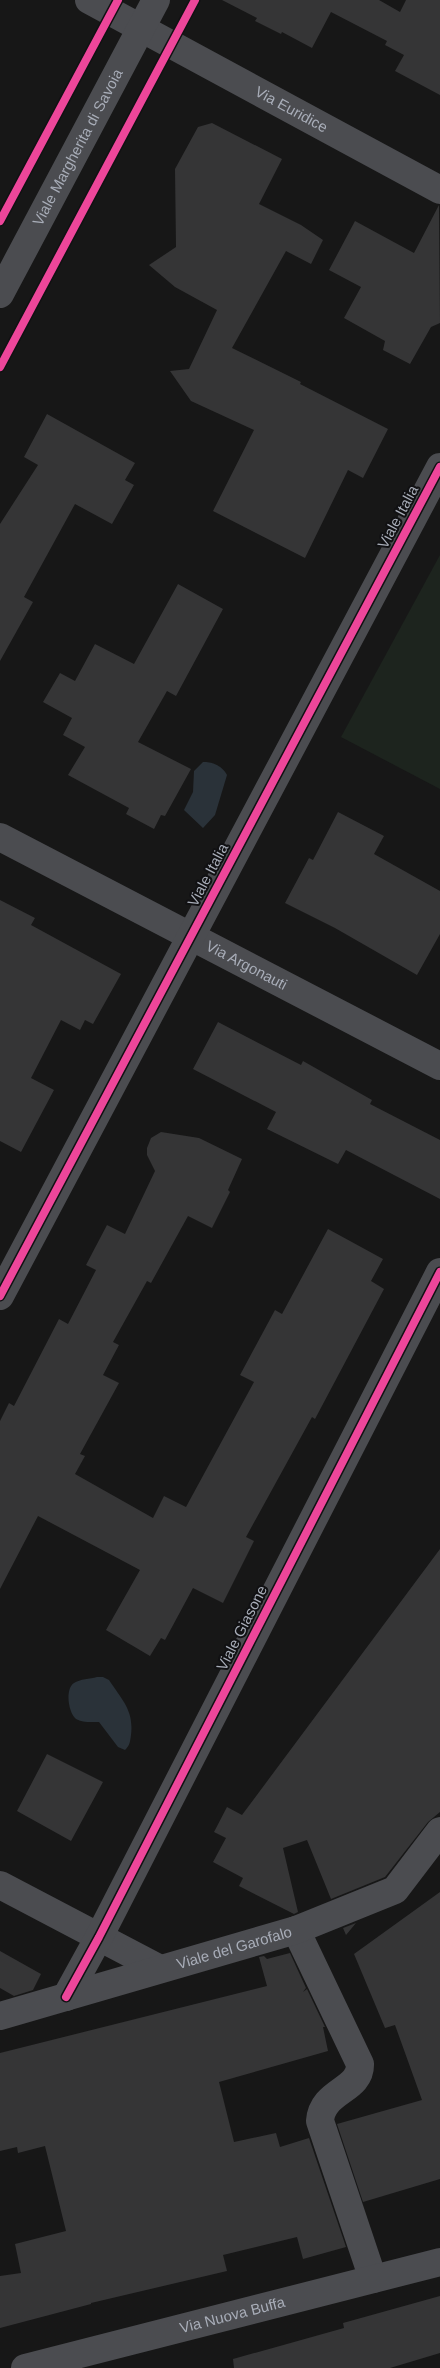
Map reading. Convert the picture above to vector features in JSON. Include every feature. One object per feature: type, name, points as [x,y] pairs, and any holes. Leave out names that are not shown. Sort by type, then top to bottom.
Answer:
[{"type":"street","name":"Via Euridice","points":[[89,0],[440,190]]},
{"type":"street","name":"Viale Margherita di Savoia","points":[[0,294],[156,0]]},
{"type":"street","name":"Viale Italia","points":[[0,1296],[440,467]]},
{"type":"street","name":"Via Argonauti","points":[[0,837],[440,1066]]},
{"type":"street","name":"Viale Giasone","points":[[66,1996],[99,1937],[440,1272]]},
{"type":"street","name":"Viale del Garofalo","points":[[0,2016],[296,1930],[395,1890],[440,1831]]},
{"type":"street","points":[[0,1885],[160,1969]]},
{"type":"street","points":[[296,1930],[360,2064],[360,2070],[355,2080],[326,2102],[320,2121],[373,2280]]},
{"type":"street","name":"Via Nuova Buffa","points":[[25,2368],[440,2262]]},
{"type":"shaded area","points":[[440,555],[440,789],[341,737]]},
{"type":"shaded area","points":[[203,762],[217,765],[227,775],[215,815],[203,828],[184,810],[193,792],[194,771]]},
{"type":"shaded area","points":[[97,1677],[109,1680],[129,1712],[131,1735],[130,1743],[125,1750],[118,1747],[99,1722],[87,1722],[76,1719],[69,1706],[69,1690],[71,1686],[79,1681]]},
{"type":"building","points":[[222,0],[379,0],[400,12],[406,0],[440,0],[440,95],[395,71],[404,55],[385,45],[387,41],[331,12],[312,48],[282,32],[281,34],[255,21],[257,18]]},
{"type":"building","points":[[212,123],[282,159],[259,204],[301,225],[323,240],[311,264],[286,251],[232,348],[301,382],[300,384],[388,429],[363,478],[348,470],[305,558],[213,511],[254,430],[191,401],[170,371],[189,369],[217,310],[175,287],[149,265],[176,247],[175,169],[198,127]]},
{"type":"building","points":[[439,205],[440,323],[431,327],[410,364],[383,350],[385,341],[344,318],[361,287],[329,270],[355,221],[414,253]]},
{"type":"building","points":[[47,414],[135,463],[125,480],[134,485],[112,524],[75,504],[24,597],[33,602],[0,661],[0,524],[38,465],[24,457]]},
{"type":"building","points":[[178,584],[223,609],[176,696],[167,691],[138,742],[191,769],[165,816],[161,815],[154,829],[126,814],[129,808],[68,775],[85,747],[63,735],[72,718],[43,702],[60,673],[75,681],[95,644],[134,664]]},
{"type":"building","points":[[338,812],[384,836],[374,854],[440,891],[440,934],[417,975],[335,928],[285,903],[309,858],[313,860]]},
{"type":"building","points":[[0,900],[35,918],[31,925],[121,974],[93,1024],[85,1020],[80,1030],[61,1020],[31,1078],[54,1090],[21,1152],[0,1141]]},
{"type":"building","points":[[218,1022],[301,1065],[303,1061],[372,1100],[370,1104],[440,1140],[440,1199],[346,1150],[338,1164],[267,1129],[276,1112],[193,1069]]},
{"type":"building","points":[[161,1132],[199,1138],[242,1159],[228,1190],[230,1192],[212,1228],[188,1216],[151,1283],[147,1281],[113,1342],[119,1345],[103,1375],[119,1383],[80,1454],[85,1456],[75,1474],[153,1518],[164,1496],[186,1507],[254,1382],[240,1375],[275,1310],[282,1314],[328,1229],[383,1259],[371,1281],[384,1289],[315,1419],[312,1417],[246,1537],[254,1541],[223,1603],[193,1588],[165,1640],[161,1638],[150,1656],[106,1630],[140,1570],[38,1516],[0,1589],[0,1421],[9,1403],[14,1406],[59,1319],[68,1324],[96,1270],[86,1265],[107,1225],[125,1234],[155,1171],[147,1155],[147,1148],[151,1138]]},
{"type":"building","points":[[440,1549],[440,1812],[428,1822],[385,1877],[331,1899],[307,1840],[283,1848],[298,1912],[294,1914],[239,1886],[243,1878],[213,1862],[226,1838],[214,1832],[227,1807],[242,1815]]},
{"type":"building","points":[[47,1754],[103,1782],[71,1841],[17,1811]]},
{"type":"building","points":[[440,1892],[440,2179],[363,2202],[337,2124],[422,2100],[395,2025],[385,2028],[354,1954]]},
{"type":"building","points":[[356,1923],[346,1935],[343,1928]]},
{"type":"building","points":[[0,1951],[41,1974],[33,1990],[14,1996],[0,1988]]},
{"type":"building","points":[[290,1953],[306,1988],[303,1992],[307,1989],[325,2027],[323,2027],[328,2051],[219,2082],[234,2142],[276,2133],[280,2147],[309,2138],[346,2247],[303,2259],[297,2237],[223,2255],[227,2271],[91,2303],[0,2328],[0,2276],[21,2273],[15,2244],[66,2231],[45,2146],[18,2153],[17,2147],[0,2151],[0,2053],[267,1986],[259,1957],[264,1956],[267,1959]]},
{"type":"building","points":[[440,2296],[440,2353],[390,2368],[234,2368],[233,2359],[344,2328],[343,2323]]},
{"type":"cycle path","points":[[0,221],[118,0]]},
{"type":"cycle path","points":[[0,367],[195,0]]},
{"type":"cycle path","points":[[0,1296],[440,467]]},
{"type":"cycle path","points":[[66,1997],[99,1937],[440,1272]]}]
